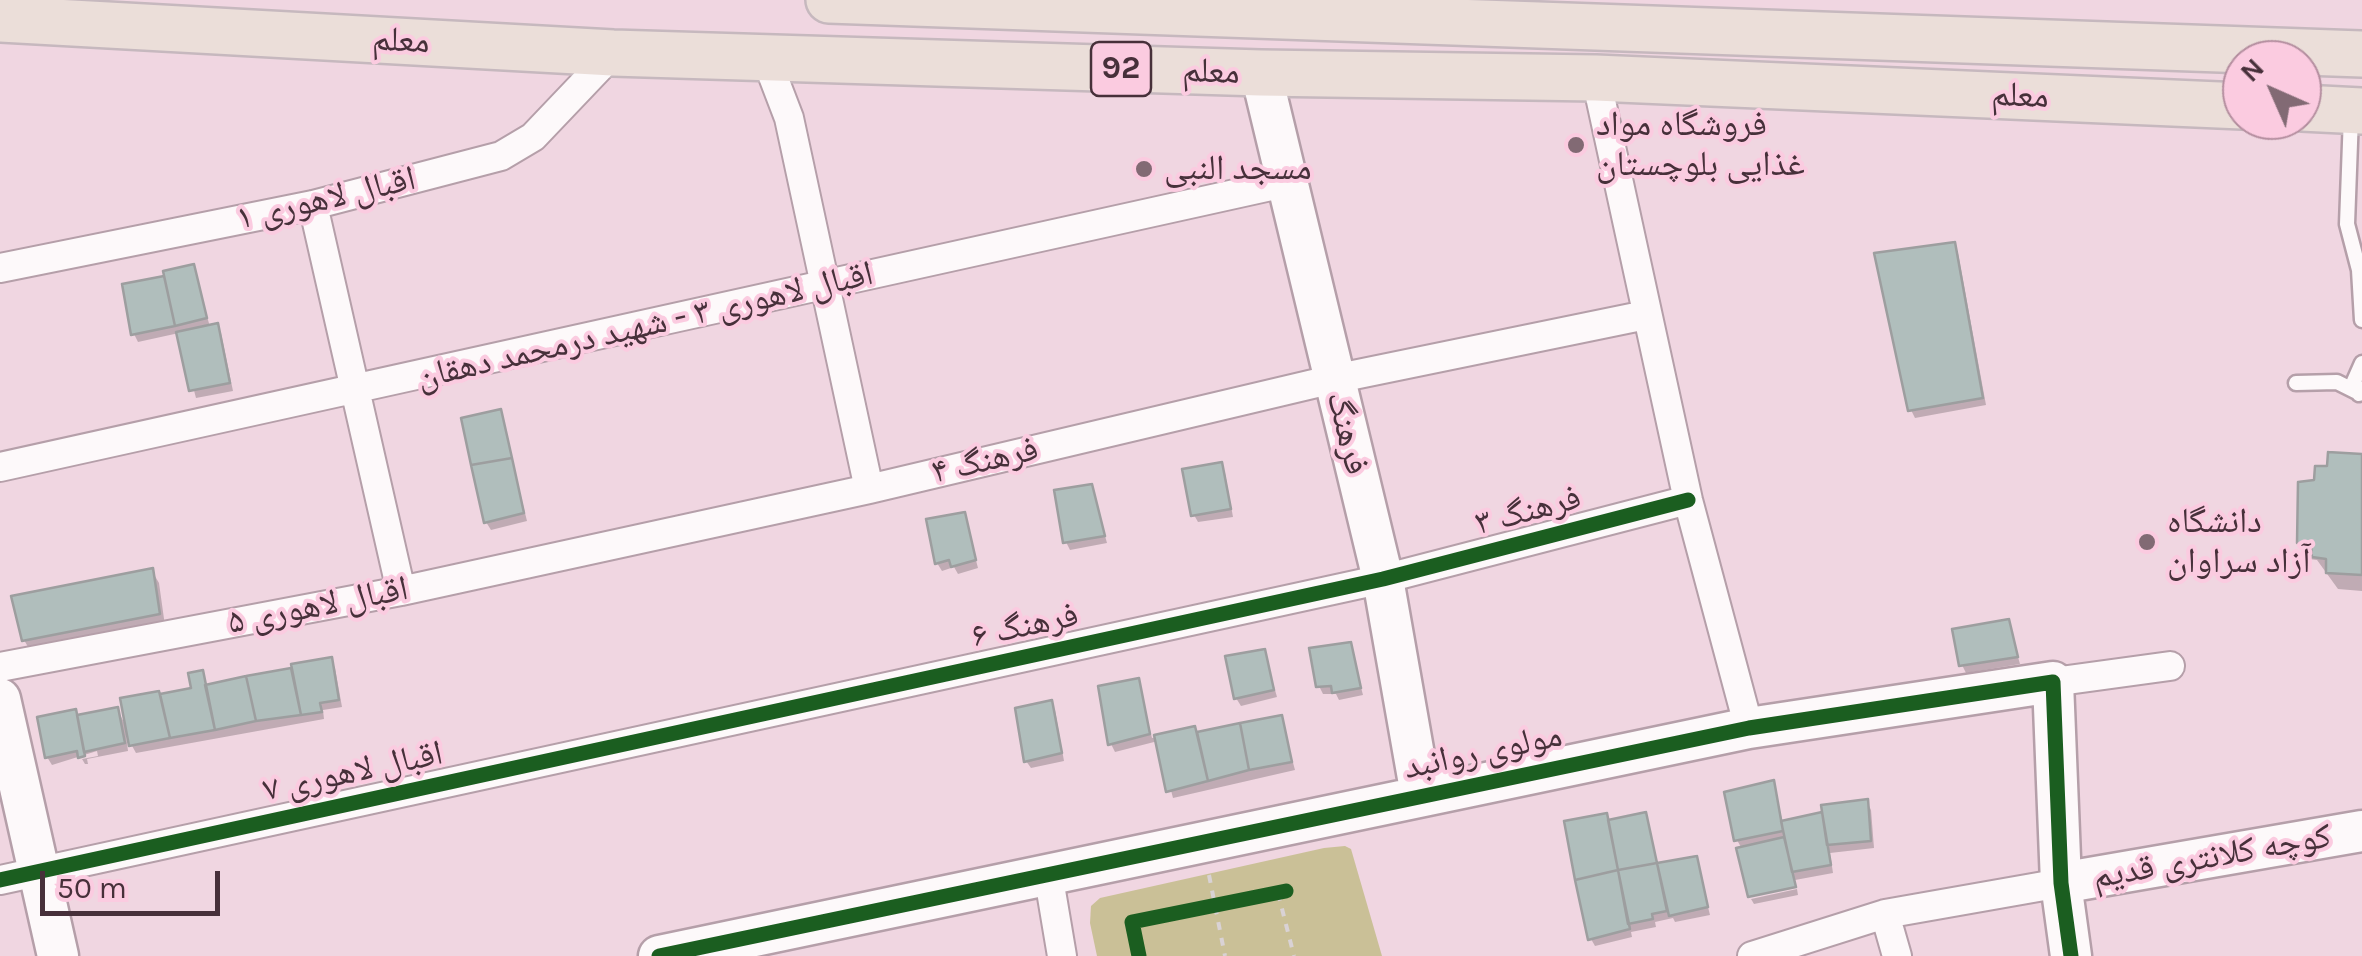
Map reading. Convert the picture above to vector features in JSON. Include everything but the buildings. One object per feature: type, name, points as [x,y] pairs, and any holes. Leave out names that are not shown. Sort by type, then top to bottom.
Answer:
[{"type":"main road","name":"معلم","points":[[829,0],[1265,16],[1485,12],[2362,54]]},
{"type":"main road","points":[[1261,73],[1265,16]]},
{"type":"main road","name":"معلم","points":[[0,19],[766,58],[1261,73],[1596,78],[2222,105]]},
{"type":"main road","points":[[2322,109],[2356,110]]},
{"type":"street","name":"اقبال لاهوری ۱","points":[[0,268],[313,205],[501,156],[533,137],[613,52]]},
{"type":"street","points":[[766,58],[789,118],[868,489]]},
{"type":"street","name":"فرهنگ","points":[[1261,73],[1383,579],[1421,794]]},
{"type":"street","points":[[1596,78],[1688,500],[1749,728]]},
{"type":"street","name":"اقبال لاهوری ۳ - شهید درمحمد دهقان","points":[[0,467],[1289,182]]},
{"type":"street","points":[[313,205],[401,591]]},
{"type":"street","name":"فرهنگ ۴","points":[[635,540],[1334,379],[1646,315]]},
{"type":"street","name":"فرهنگ ۳","points":[[1383,579],[1688,500]]},
{"type":"street","name":"اقبال لاهوری ۵","points":[[0,667],[401,591],[635,540]]},
{"type":"street","name":"فرهنگ ۶","points":[[679,732],[1383,579]]},
{"type":"street","points":[[2071,956],[2061,883],[2053,682],[2170,666]]},
{"type":"street","name":"مولوی روانبد","points":[[659,956],[1749,728],[2053,682]]},
{"type":"street","points":[[0,699],[58,956]]},
{"type":"street","name":"اقبال لاهوری ۷","points":[[0,880],[679,732]]},
{"type":"street","name":"کوچه کلانتری قدیم","points":[[2061,883],[2362,830]]},
{"type":"street","points":[[1048,873],[1062,956]]},
{"type":"street","points":[[1752,956],[1884,914],[2061,883]]},
{"type":"street","points":[[1884,914],[1897,956]]},
{"type":"lane","points":[[2356,110],[2347,224],[2359,270],[2362,320]]},
{"type":"lane","points":[[2338,382],[2360,362]]},
{"type":"lane","points":[[2360,362],[2354,381],[2360,394]]},
{"type":"lane","points":[[2296,383],[2338,382],[2360,394]]},
{"type":"path","points":[[1202,841],[1224,956]]},
{"type":"path","points":[[1139,956],[1132,922],[1286,891]]},
{"type":"path","points":[[1278,893],[1294,956]]},
{"type":"shaded area","points":[[1345,846],[1351,849],[1382,956],[1097,956],[1090,923],[1091,906],[1100,898]]},
{"type":"cycle path","points":[[0,880],[1383,579],[1688,500]]},
{"type":"cycle path","points":[[659,956],[1749,728],[2053,682],[2061,883],[2071,956]]},
{"type":"cycle path","points":[[1139,956],[1132,922],[1286,891]]},
{"type":"place","name":"فروشگاه مواد غذایی بلوچستان","points":[[1576,145]]},
{"type":"place","name":"مسجد النبی","points":[[1144,169]]},
{"type":"place","name":"دانشگاه آزاد سراوان","points":[[2147,542]]}]
